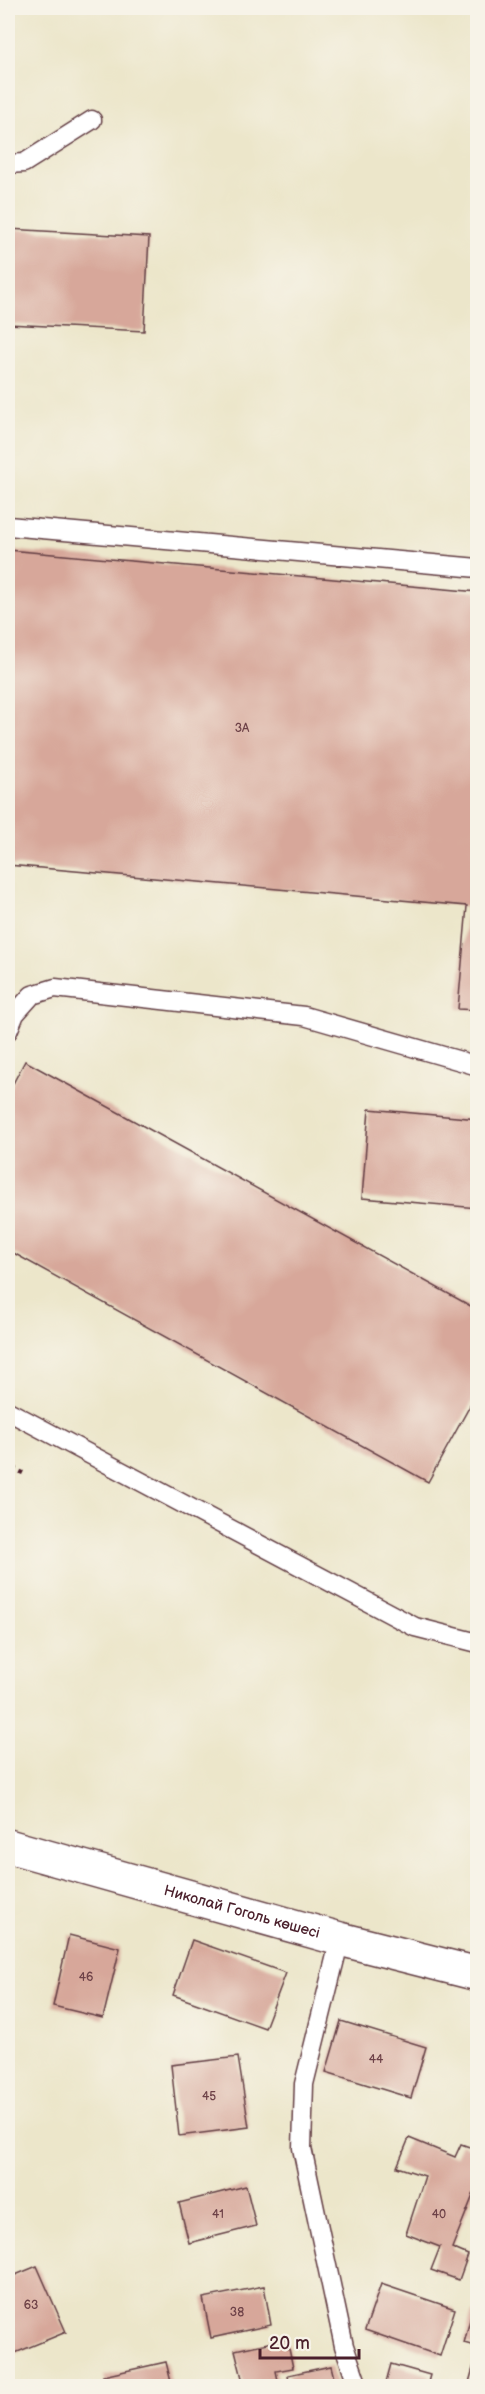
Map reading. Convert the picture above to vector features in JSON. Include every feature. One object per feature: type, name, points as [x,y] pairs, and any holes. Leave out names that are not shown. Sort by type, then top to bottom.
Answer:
[{"type":"street","name":"Николай Гоголь көшесі","points":[[8,1846],[340,1939],[477,1974]]},
{"type":"lane","points":[[8,165],[24,163],[92,120]]},
{"type":"lane","points":[[8,526],[477,568]]},
{"type":"lane","points":[[8,1031],[15,1014],[32,995],[55,988],[304,1016],[477,1066]]},
{"type":"lane","points":[[8,1411],[415,1627],[477,1643]]},
{"type":"lane","points":[[340,1939],[304,2084],[302,2148],[344,2346],[358,2386]]},
{"type":"building","points":[[8,229],[149,237],[144,331],[8,324]]},
{"type":"building","points":[[8,550],[478,592],[478,1010],[458,1009],[467,906],[8,865]]},
{"type":"building","points":[[25,1061],[478,1310],[478,1391],[428,1482],[8,1250],[8,1093]]},
{"type":"building","points":[[369,1109],[478,1119],[478,1208],[362,1198]]},
{"type":"building","points":[[69,1935],[120,1948],[103,2018],[53,2006]]},
{"type":"building","points":[[192,1940],[286,1973],[265,2028],[173,1995]]},
{"type":"building","points":[[341,2021],[426,2047],[411,2098],[326,2072]]},
{"type":"building","points":[[238,2057],[249,2127],[179,2136],[171,2065]]},
{"type":"building","points":[[409,2138],[455,2157],[461,2144],[478,2150],[478,2194],[474,2193],[452,2248],[468,2255],[459,2280],[431,2270],[440,2247],[406,2234],[425,2176],[397,2167]]},
{"type":"building","points":[[246,2186],[256,2226],[189,2243],[179,2203]]},
{"type":"building","points":[[37,2266],[66,2332],[8,2356],[8,2278]]},
{"type":"building","points":[[381,2284],[455,2309],[440,2356],[365,2330]]},
{"type":"building","points":[[264,2286],[271,2325],[211,2338],[203,2298]]},
{"type":"building","points":[[472,2312],[478,2314],[478,2347],[464,2343]]},
{"type":"building","points":[[287,2339],[293,2368],[276,2371],[279,2385],[244,2386],[235,2350]]},
{"type":"building","points":[[477,2354],[478,2386],[468,2386]]},
{"type":"building","points":[[166,2362],[172,2386],[106,2386],[103,2376]]},
{"type":"building","points":[[391,2364],[430,2375],[427,2386],[385,2386]]},
{"type":"building","points":[[331,2366],[336,2386],[290,2386],[288,2375]]},
{"type":"railway","points":[[8,1466],[23,1473]]}]
